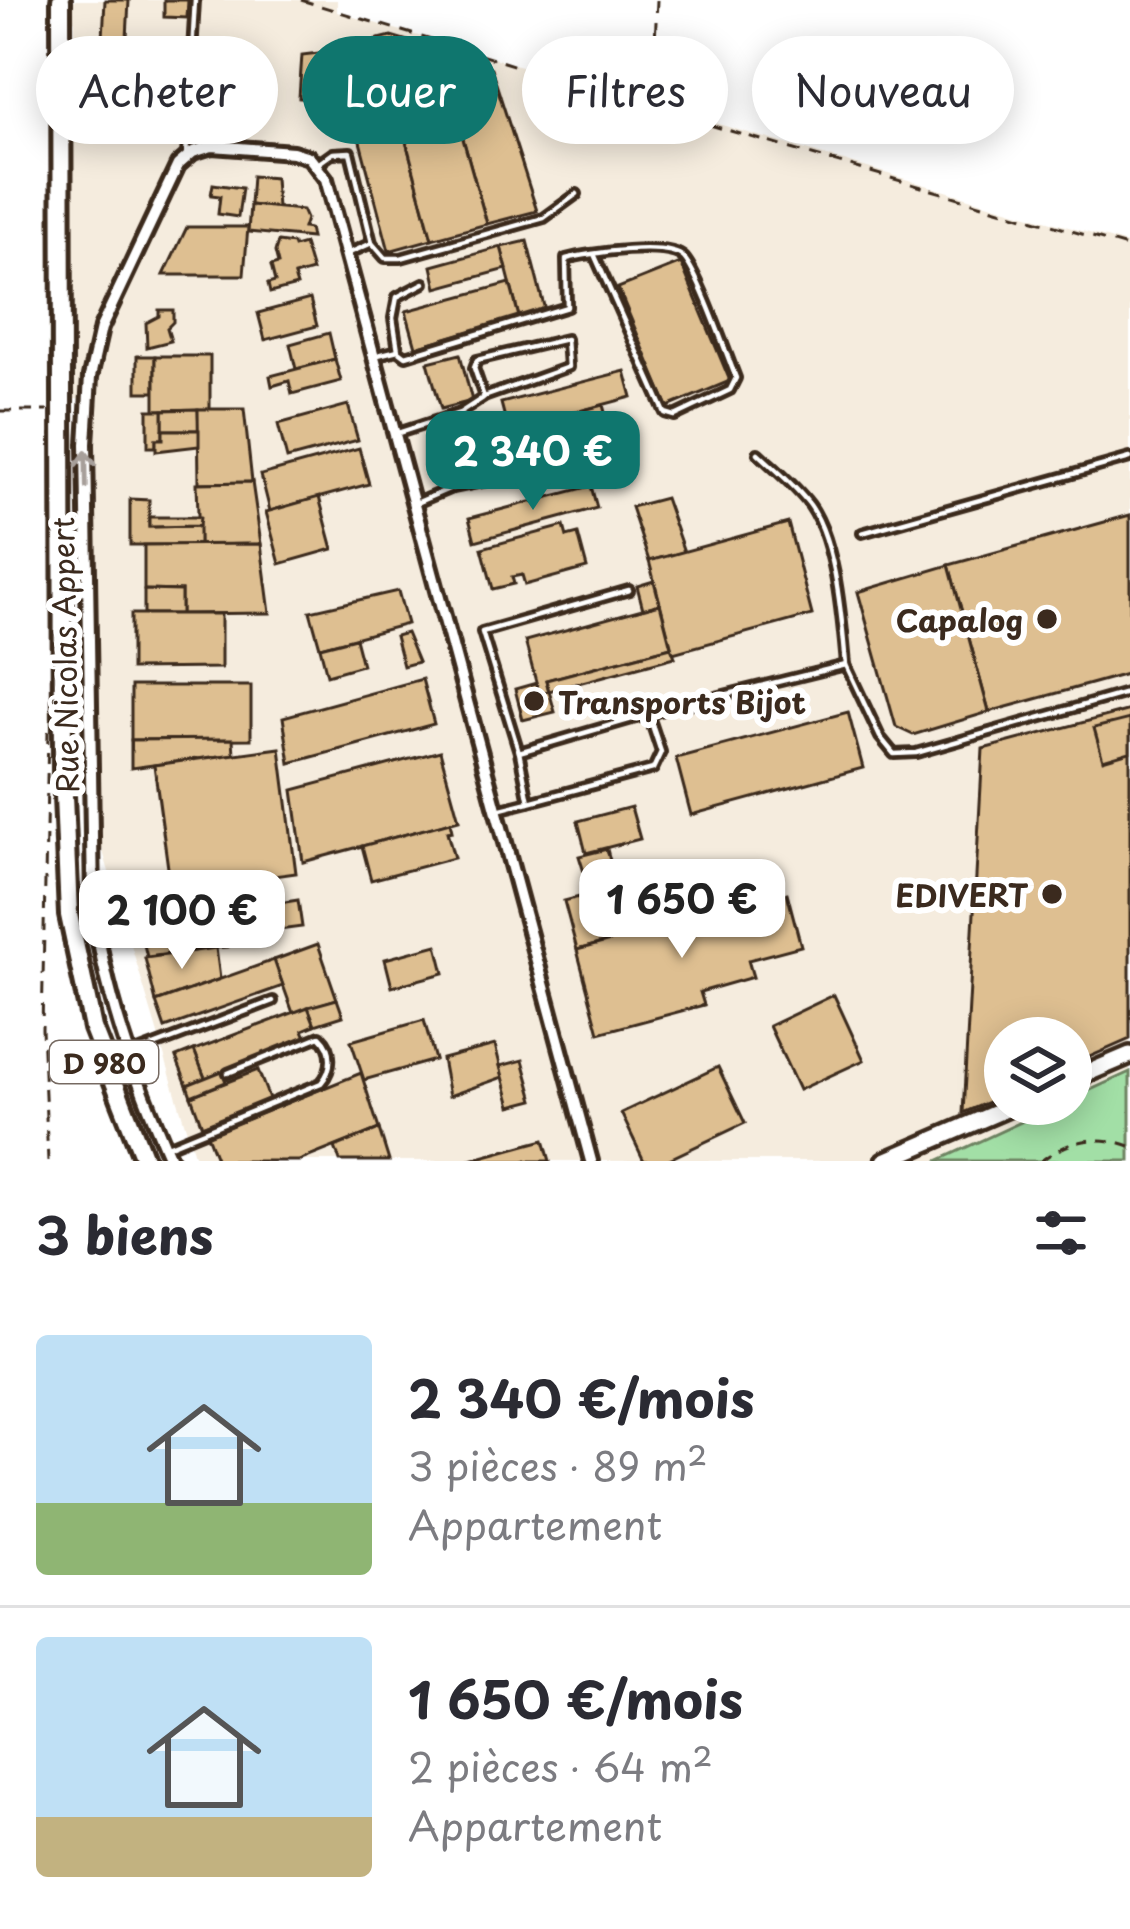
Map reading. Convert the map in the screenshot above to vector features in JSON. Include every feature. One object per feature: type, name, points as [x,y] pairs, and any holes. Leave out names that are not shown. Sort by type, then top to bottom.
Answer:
[{"type":"main road","name":"D 980","points":[[61,0],[65,857],[76,958],[105,1064],[146,1161]]},
{"type":"street","points":[[185,157],[202,148],[228,146],[293,152],[317,164],[326,179],[591,1161]]},
{"type":"street","name":"Rue Nicolas Appert","points":[[171,1161],[130,1055],[101,958],[90,869],[88,394],[107,313],[185,157]]},
{"type":"street","points":[[1092,1071],[1130,1055]]},
{"type":"street","points":[[885,1161],[984,1118]]},
{"type":"lane","points":[[185,157],[195,0]]},
{"type":"lane","points":[[317,164],[333,153],[350,152],[372,243],[385,258],[401,258],[544,218],[577,194]]},
{"type":"lane","points":[[347,254],[372,243]]},
{"type":"lane","points":[[424,283],[398,297],[393,318],[398,350],[406,356],[566,307],[566,260],[594,254],[665,248],[685,258],[736,378],[730,390],[675,416],[665,413],[594,254]]},
{"type":"lane","points":[[395,434],[460,413],[484,398],[568,367],[566,339],[477,360],[474,368],[484,398]]},
{"type":"lane","points":[[374,356],[398,350]]},
{"type":"lane","points":[[758,453],[810,503],[826,544],[842,618],[846,665],[880,737],[894,754],[916,754],[1130,692]]},
{"type":"lane","points":[[862,533],[1130,458]]},
{"type":"lane","points":[[414,503],[449,489],[579,462]]},
{"type":"lane","points":[[529,802],[519,752],[482,632],[629,590]]},
{"type":"lane","points":[[519,752],[846,665]]},
{"type":"lane","points":[[497,810],[653,769],[661,752],[649,715]]},
{"type":"lane","points":[[130,1055],[273,1001]]},
{"type":"lane","points":[[165,1148],[321,1083],[329,1074],[331,1058],[320,1036],[228,1072]]},
{"type":"path","points":[[301,0],[522,68]]},
{"type":"path","points":[[655,36],[657,0]]},
{"type":"path","points":[[728,130],[1130,248]]},
{"type":"path","points":[[0,411],[62,411]]},
{"type":"path","points":[[48,1161],[42,1029],[44,740],[49,728],[63,721]]},
{"type":"path","points":[[1041,1161],[1076,1141],[1116,1141],[1130,1146]]},
{"type":"shaded area","points":[[53,0],[337,0],[337,12],[419,36],[302,36],[302,144],[498,144],[498,59],[522,66],[522,144],[728,144],[728,127],[752,134],[752,144],[786,144],[1130,245],[1130,1072],[1092,1089],[1092,1017],[984,1017],[984,1125],[1015,1125],[937,1161],[196,1161],[98,835],[96,400],[71,399],[74,144],[278,144],[278,36],[75,36],[75,21]]},
{"type":"green space","points":[[1130,1072],[1130,1161],[937,1161],[1015,1125],[1092,1125],[1092,1089]]},
{"type":"building","points":[[105,0],[129,0],[127,36],[103,36]]},
{"type":"building","points":[[164,0],[188,0],[187,18],[164,17]]},
{"type":"building","points":[[498,90],[537,211],[487,224],[464,144],[498,144]]},
{"type":"building","points":[[361,144],[407,144],[432,239],[389,251]]},
{"type":"building","points":[[407,144],[464,144],[487,224],[432,239]]},
{"type":"building","points":[[252,176],[275,178],[277,208],[250,205]]},
{"type":"building","points":[[213,184],[242,188],[238,217],[218,214],[220,196],[211,195]]},
{"type":"building","points":[[250,205],[302,210],[303,228],[309,229],[311,238],[248,232]]},
{"type":"building","points":[[187,227],[248,227],[244,275],[164,275]]},
{"type":"building","points":[[527,241],[545,310],[519,317],[501,247]]},
{"type":"building","points":[[278,242],[294,247],[304,244],[312,271],[294,276],[297,286],[270,293],[268,284],[275,282],[271,266],[278,264]]},
{"type":"building","points":[[501,247],[507,269],[437,288],[432,266]]},
{"type":"building","points":[[681,263],[730,381],[668,407],[618,288]]},
{"type":"building","points":[[510,283],[519,317],[416,347],[406,311]]},
{"type":"building","points":[[310,299],[317,326],[265,340],[258,313]]},
{"type":"building","points":[[159,310],[173,310],[173,322],[167,328],[171,341],[147,347],[146,323],[159,316]]},
{"type":"building","points":[[329,333],[335,359],[296,369],[290,344]]},
{"type":"building","points":[[460,354],[472,401],[441,409],[428,362]]},
{"type":"building","points":[[137,356],[155,356],[155,392],[137,392]]},
{"type":"building","points":[[155,356],[210,356],[210,409],[155,410]]},
{"type":"building","points":[[335,359],[341,381],[292,394],[289,381],[272,386],[270,376]]},
{"type":"building","points":[[625,371],[632,397],[508,430],[501,403]]},
{"type":"building","points":[[348,405],[358,440],[287,459],[278,424]]},
{"type":"building","points":[[603,405],[611,434],[498,464],[491,434]]},
{"type":"building","points":[[198,409],[199,430],[163,430],[163,410]]},
{"type":"building","points":[[198,409],[244,409],[252,482],[199,483]]},
{"type":"building","points":[[148,410],[163,410],[163,439],[156,439],[156,447],[148,447]]},
{"type":"building","points":[[486,417],[491,434],[453,444],[448,427]]},
{"type":"building","points":[[163,430],[199,430],[199,446],[156,451],[156,439],[163,439]]},
{"type":"building","points":[[359,448],[369,484],[270,511],[261,475]]},
{"type":"building","points":[[482,449],[487,467],[460,474],[455,457]]},
{"type":"building","points":[[252,482],[261,544],[199,545],[197,483]]},
{"type":"building","points":[[591,486],[597,508],[475,541],[469,518]]},
{"type":"building","points":[[319,497],[333,549],[280,564],[266,512]]},
{"type":"building","points":[[665,498],[684,552],[649,561],[631,507]]},
{"type":"building","points":[[130,499],[149,500],[149,527],[199,526],[199,545],[130,545]]},
{"type":"building","name":"Capalog","points":[[1130,515],[1130,673],[989,712],[949,565]]},
{"type":"building","points":[[149,517],[200,517],[199,526],[149,527]]},
{"type":"building","points":[[788,523],[812,615],[673,653],[649,561]]},
{"type":"building","points":[[564,526],[567,537],[578,534],[587,568],[525,585],[522,575],[512,577],[514,584],[493,589],[482,548]]},
{"type":"building","points":[[261,544],[270,613],[181,614],[181,591],[144,590],[144,545]]},
{"type":"building","points":[[949,565],[989,712],[913,735],[896,727],[858,592]]},
{"type":"building","points":[[654,581],[660,604],[643,609],[637,586]]},
{"type":"building","points":[[144,590],[181,591],[181,614],[144,614]]},
{"type":"building","points":[[398,591],[407,624],[320,647],[310,611]]},
{"type":"building","points":[[660,604],[671,647],[546,680],[549,691],[539,693],[525,641]]},
{"type":"building","points":[[131,614],[221,614],[221,668],[131,669]]},
{"type":"building","points":[[406,633],[418,662],[403,666],[395,636]]},
{"type":"building","points":[[355,638],[362,665],[327,675],[320,647]]},
{"type":"building","points":[[671,647],[675,657],[549,691],[546,680]]},
{"type":"building","points":[[422,679],[434,724],[290,763],[283,717]]},
{"type":"building","points":[[536,683],[539,693],[549,691],[555,712],[523,720],[515,689]]},
{"type":"building","points":[[131,686],[251,686],[251,739],[131,740]]},
{"type":"building","name":"EDIVERT","points":[[1130,710],[1130,1039],[1092,1056],[1092,1017],[984,1017],[984,1104],[963,1113],[983,749]]},
{"type":"building","points":[[848,712],[863,768],[691,815],[676,758]]},
{"type":"building","points":[[1130,719],[1130,752],[1103,760],[1094,728]]},
{"type":"building","points":[[233,739],[234,754],[131,768],[131,740]]},
{"type":"building","points":[[280,748],[296,873],[171,890],[154,765]]},
{"type":"building","points":[[440,751],[459,820],[303,862],[293,790]]},
{"type":"building","points":[[631,807],[640,839],[586,853],[578,821]]},
{"type":"building","points":[[450,822],[452,831],[447,832],[454,858],[371,880],[362,846]]},
{"type":"building","points":[[607,849],[611,865],[584,872],[579,856]]},
{"type":"building","points":[[708,867],[719,912],[701,916],[689,872]]},
{"type":"building","points":[[689,872],[701,916],[577,950],[564,901]]},
{"type":"building","points":[[277,885],[279,903],[298,900],[302,927],[225,937],[227,947],[216,948],[211,912],[178,916],[175,898]]},
{"type":"building","points":[[787,893],[801,946],[748,960],[753,977],[700,992],[704,1005],[599,1033],[577,950]]},
{"type":"building","points":[[211,912],[216,948],[147,957],[139,924]]},
{"type":"building","points":[[318,944],[337,999],[293,1013],[274,960]]},
{"type":"building","points":[[437,945],[444,973],[392,987],[385,959]]},
{"type":"building","points":[[216,948],[220,979],[156,1002],[145,958]]},
{"type":"building","points":[[274,960],[283,986],[165,1028],[156,1002]]},
{"type":"building","points":[[834,995],[864,1060],[799,1090],[769,1026]]},
{"type":"building","points":[[337,999],[343,1016],[315,1025],[308,1007]]},
{"type":"building","points":[[308,1007],[315,1025],[303,1030],[306,1037],[205,1078],[194,1050]]},
{"type":"building","points":[[424,1020],[435,1060],[364,1080],[351,1041]]},
{"type":"building","points":[[495,1045],[503,1077],[449,1096],[442,1059]]},
{"type":"building","points":[[194,1050],[205,1078],[187,1085],[176,1057]]},
{"type":"building","points":[[523,1060],[534,1100],[511,1106],[500,1066]]},
{"type":"building","points":[[718,1067],[745,1123],[665,1161],[644,1161],[621,1113]]},
{"type":"building","points":[[258,1070],[270,1101],[202,1126],[191,1096]]},
{"type":"building","points":[[222,1071],[226,1082],[191,1096],[187,1085]]},
{"type":"building","points":[[361,1073],[379,1129],[299,1161],[217,1161],[207,1135]]},
{"type":"building","points":[[379,1129],[389,1161],[340,1161],[335,1147]]},
{"type":"building","points":[[544,1140],[550,1161],[467,1161],[529,1144]]},
{"type":"place","name":"Capalog","points":[[1047,619]]},
{"type":"place","name":"Transports Bijot","points":[[534,701]]},
{"type":"place","name":"EDIVERT","points":[[1052,894]]}]
